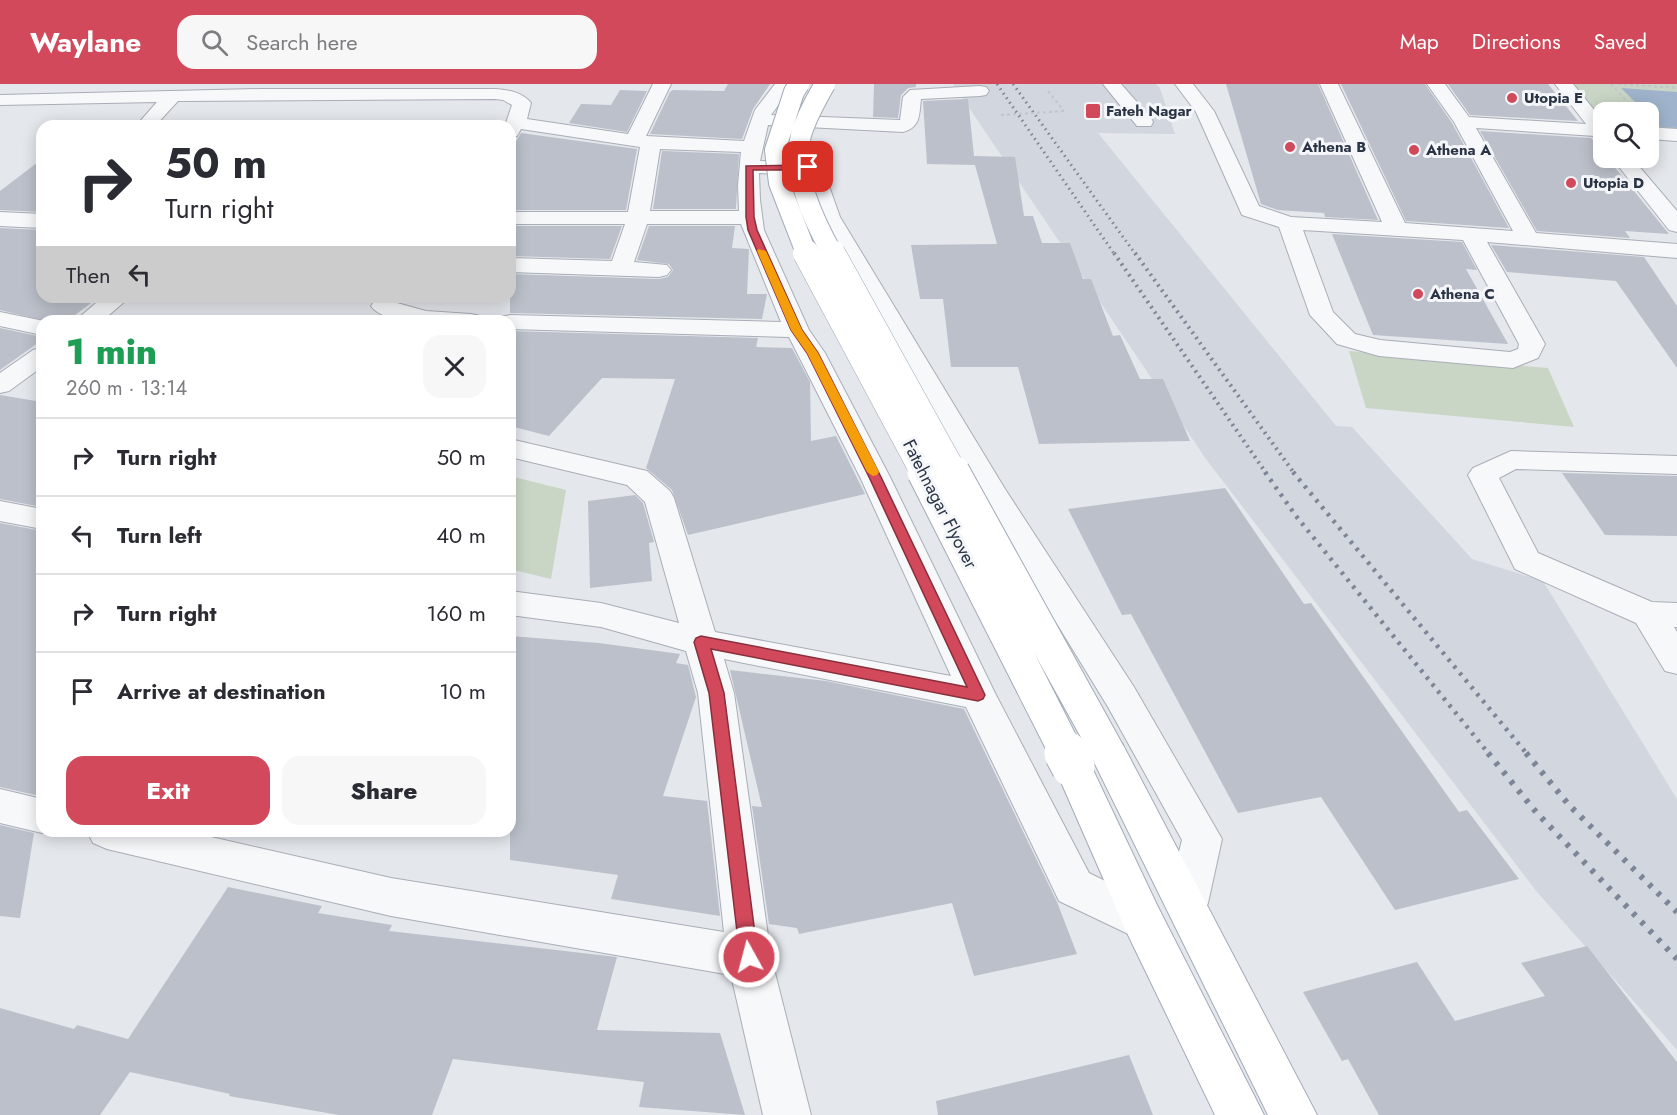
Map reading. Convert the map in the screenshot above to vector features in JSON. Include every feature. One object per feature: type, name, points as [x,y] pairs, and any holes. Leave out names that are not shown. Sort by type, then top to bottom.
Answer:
[{"type":"main road","name":"Fatehnagar Flyover","points":[[799,84],[794,92],[775,150],[778,183],[805,251],[825,292],[905,435],[1073,766],[1143,921],[1240,1115]]},
{"type":"main road","name":"Fatehnagar Flyover","points":[[825,84],[800,141],[802,180],[820,232],[1109,754],[1187,903],[1293,1115]]},
{"type":"street","points":[[621,268],[638,218],[643,141],[662,84]]},
{"type":"street","points":[[785,84],[765,109],[751,157],[750,217],[753,230],[797,330],[812,353],[875,477],[978,695],[1074,887],[1143,921]]},
{"type":"street","points":[[1112,84],[1144,122]]},
{"type":"street","points":[[1184,84],[1205,111],[1250,210],[1289,223],[1472,234],[1677,251]]},
{"type":"street","points":[[1200,84],[1205,111]]},
{"type":"street","points":[[1329,84],[1397,230]]},
{"type":"street","points":[[1436,84],[1463,122],[1529,240]]},
{"type":"street","points":[[1564,84],[1593,121]]},
{"type":"street","points":[[761,119],[903,126],[909,123],[912,97],[916,94],[980,91]]},
{"type":"street","points":[[0,100],[376,93],[495,94],[507,95],[522,104],[516,121]]},
{"type":"street","points":[[150,120],[173,96]]},
{"type":"street","points":[[150,120],[179,114]]},
{"type":"street","points":[[496,116],[506,120]]},
{"type":"street","points":[[1463,122],[1593,131]]},
{"type":"street","points":[[516,124],[751,157],[813,169],[829,218],[992,493],[1121,697],[1202,839],[1187,903]]},
{"type":"street","points":[[1659,134],[1677,135]]},
{"type":"street","points":[[1630,168],[1677,225]]},
{"type":"street","points":[[516,218],[750,217]]},
{"type":"street","points":[[0,219],[36,221]]},
{"type":"street","points":[[1289,223],[1322,315],[1346,339],[1379,348],[1513,360],[1529,353],[1532,344],[1472,234]]},
{"type":"street","points":[[516,265],[659,270]]},
{"type":"street","points":[[95,315],[110,303]]},
{"type":"street","points":[[385,303],[383,306],[406,315]]},
{"type":"street","points":[[0,319],[36,327]]},
{"type":"street","points":[[516,322],[797,330]]},
{"type":"street","points":[[0,385],[36,359]]},
{"type":"street","points":[[516,449],[637,478],[659,498],[716,693],[749,957],[787,1115]]},
{"type":"street","points":[[1677,465],[1511,460],[1483,475],[1526,561],[1662,615],[1677,661]]},
{"type":"street","points":[[0,511],[36,518]]},
{"type":"street","points":[[516,604],[601,615],[701,642],[978,695]]},
{"type":"street","points":[[0,806],[36,815]]},
{"type":"street","points":[[133,837],[391,897],[749,957]]},
{"type":"path","points":[[1611,84],[1628,102]]},
{"type":"path","points":[[1618,84],[1677,88]]},
{"type":"path","points":[[1001,115],[1064,111],[1048,91]]},
{"type":"shaded area","points":[[953,84],[1156,84],[1160,88],[1175,134],[1098,133],[1336,426],[1352,427],[1472,559],[1543,581],[1677,799],[1677,1050],[1537,892],[1206,459]]},
{"type":"green space","points":[[1570,84],[1677,84],[1677,133],[1659,132],[1659,102],[1593,102],[1593,112]]},
{"type":"green space","points":[[1349,351],[1548,368],[1574,427],[1366,408]]},
{"type":"green space","points":[[516,478],[566,490],[551,579],[516,570]]},
{"type":"water","points":[[1621,88],[1677,92],[1677,128],[1659,127],[1659,102],[1635,102]]},
{"type":"building","points":[[728,84],[770,84],[753,109],[742,139],[650,134],[673,90],[724,91]]},
{"type":"building","points":[[874,84],[916,84],[916,87],[908,88],[901,95],[898,118],[873,117]]},
{"type":"building","name":"Athena B","points":[[1226,84],[1318,84],[1378,220],[1325,217],[1324,213],[1278,210],[1261,204]]},
{"type":"building","name":"Athena A","points":[[1341,84],[1425,84],[1452,123],[1509,228],[1406,221]]},
{"type":"building","name":"Utopia E","points":[[1448,84],[1548,84],[1578,121],[1470,115]]},
{"type":"building","points":[[620,90],[647,91],[627,132],[569,123],[581,104],[611,105]]},
{"type":"building","points":[[968,99],[974,156],[1015,157],[1024,216],[1033,216],[1042,243],[1070,243],[1083,279],[1091,279],[1113,336],[1120,335],[1140,379],[1163,379],[1190,441],[1039,444],[1018,367],[951,367],[943,299],[920,299],[911,245],[997,244],[975,165],[927,164],[923,101]]},
{"type":"building","name":"Utopia D","points":[[1480,131],[1591,138],[1593,140],[1593,168],[1615,168],[1669,234],[1625,231],[1630,238],[1537,231]]},
{"type":"building","points":[[521,133],[637,149],[626,210],[516,210],[516,142]]},
{"type":"building","points":[[662,151],[739,154],[736,209],[653,209]]},
{"type":"building","points":[[36,164],[36,212],[0,210],[0,191]]},
{"type":"building","points":[[516,226],[622,226],[610,259],[516,256]]},
{"type":"building","points":[[649,226],[735,226],[732,248],[749,249],[747,294],[767,294],[762,319],[510,313],[510,303],[516,303],[516,274],[659,279],[668,277],[673,270],[669,264],[637,260]]},
{"type":"building","points":[[0,228],[36,230],[36,303],[91,303],[75,315],[36,315],[36,319],[0,310]]},
{"type":"building","name":"Athena C","points":[[1332,234],[1462,242],[1477,270],[1466,269],[1508,344],[1373,335]]},
{"type":"building","points":[[1491,245],[1644,257],[1677,306],[1677,368],[1616,281],[1507,272]]},
{"type":"building","points":[[0,328],[36,336],[36,344],[0,370]]},
{"type":"building","points":[[516,331],[758,338],[756,347],[792,348],[810,382],[811,441],[836,436],[865,494],[688,535],[672,490],[646,468],[675,379],[602,378],[549,436],[516,428]]},
{"type":"building","points":[[0,395],[36,401],[36,506],[0,499]]},
{"type":"building","points":[[1562,473],[1677,476],[1677,536],[1605,535]]},
{"type":"building","points":[[1225,488],[1304,604],[1311,603],[1459,812],[1467,810],[1519,879],[1395,910],[1321,797],[1238,813],[1131,614],[1122,615],[1068,509]]},
{"type":"building","points":[[635,495],[643,503],[654,542],[649,543],[652,581],[590,588],[588,501]]},
{"type":"building","points":[[0,523],[36,530],[36,795],[0,787]]},
{"type":"building","points":[[516,636],[599,643],[680,654],[676,663],[688,665],[696,697],[663,796],[707,801],[720,916],[611,899],[618,875],[510,860],[510,837],[516,837]]},
{"type":"building","points":[[730,670],[826,681],[964,709],[1057,902],[1077,954],[974,976],[952,903],[799,934],[797,928],[769,924],[752,806],[762,807]]},
{"type":"building","points":[[0,825],[34,833],[20,918],[0,916]]},
{"type":"building","points":[[228,887],[322,906],[318,913],[392,925],[389,931],[617,957],[597,1030],[720,1033],[745,1115],[639,1107],[644,1082],[453,1059],[432,1115],[339,1115],[229,1096],[230,1094],[130,1072],[100,1115],[0,1115],[0,1008],[74,1029],[77,1025],[128,1039]]},
{"type":"building","points":[[1587,946],[1677,1062],[1677,1115],[1379,1115],[1348,1059],[1342,1061],[1303,992],[1417,962],[1455,1021],[1545,996],[1521,963]]},
{"type":"building","points":[[1129,1055],[1153,1115],[938,1115],[936,1101]]},
{"type":"railway","points":[[997,84],[1115,255]]},
{"type":"railway","points":[[1013,84],[1136,255]]},
{"type":"railway","points":[[1114,253],[1266,473]]},
{"type":"railway","points":[[1135,253],[1294,473]]},
{"type":"railway","points":[[1265,472],[1296,516],[1489,754]]},
{"type":"railway","points":[[1293,472],[1527,754]]},
{"type":"railway","points":[[1488,753],[1536,812],[1677,959]]},
{"type":"railway","points":[[1526,753],[1569,805],[1677,912]]},
{"type":"slow traffic","points":[[762,251],[797,330],[812,353],[873,472]]},
{"type":"place","name":"Utopia E","points":[[1512,98]]},
{"type":"place","name":"Fateh Nagar","points":[[1093,111]]},
{"type":"place","name":"Athena B","points":[[1290,147]]},
{"type":"place","name":"Athena A","points":[[1414,150]]},
{"type":"place","name":"Utopia D","points":[[1571,183]]},
{"type":"place","name":"Athena C","points":[[1418,294]]},
{"type":"route","points":[[749,957],[716,693],[701,642],[978,695],[875,477],[812,353],[797,330],[753,230],[750,217],[749,167],[808,167]]}]
